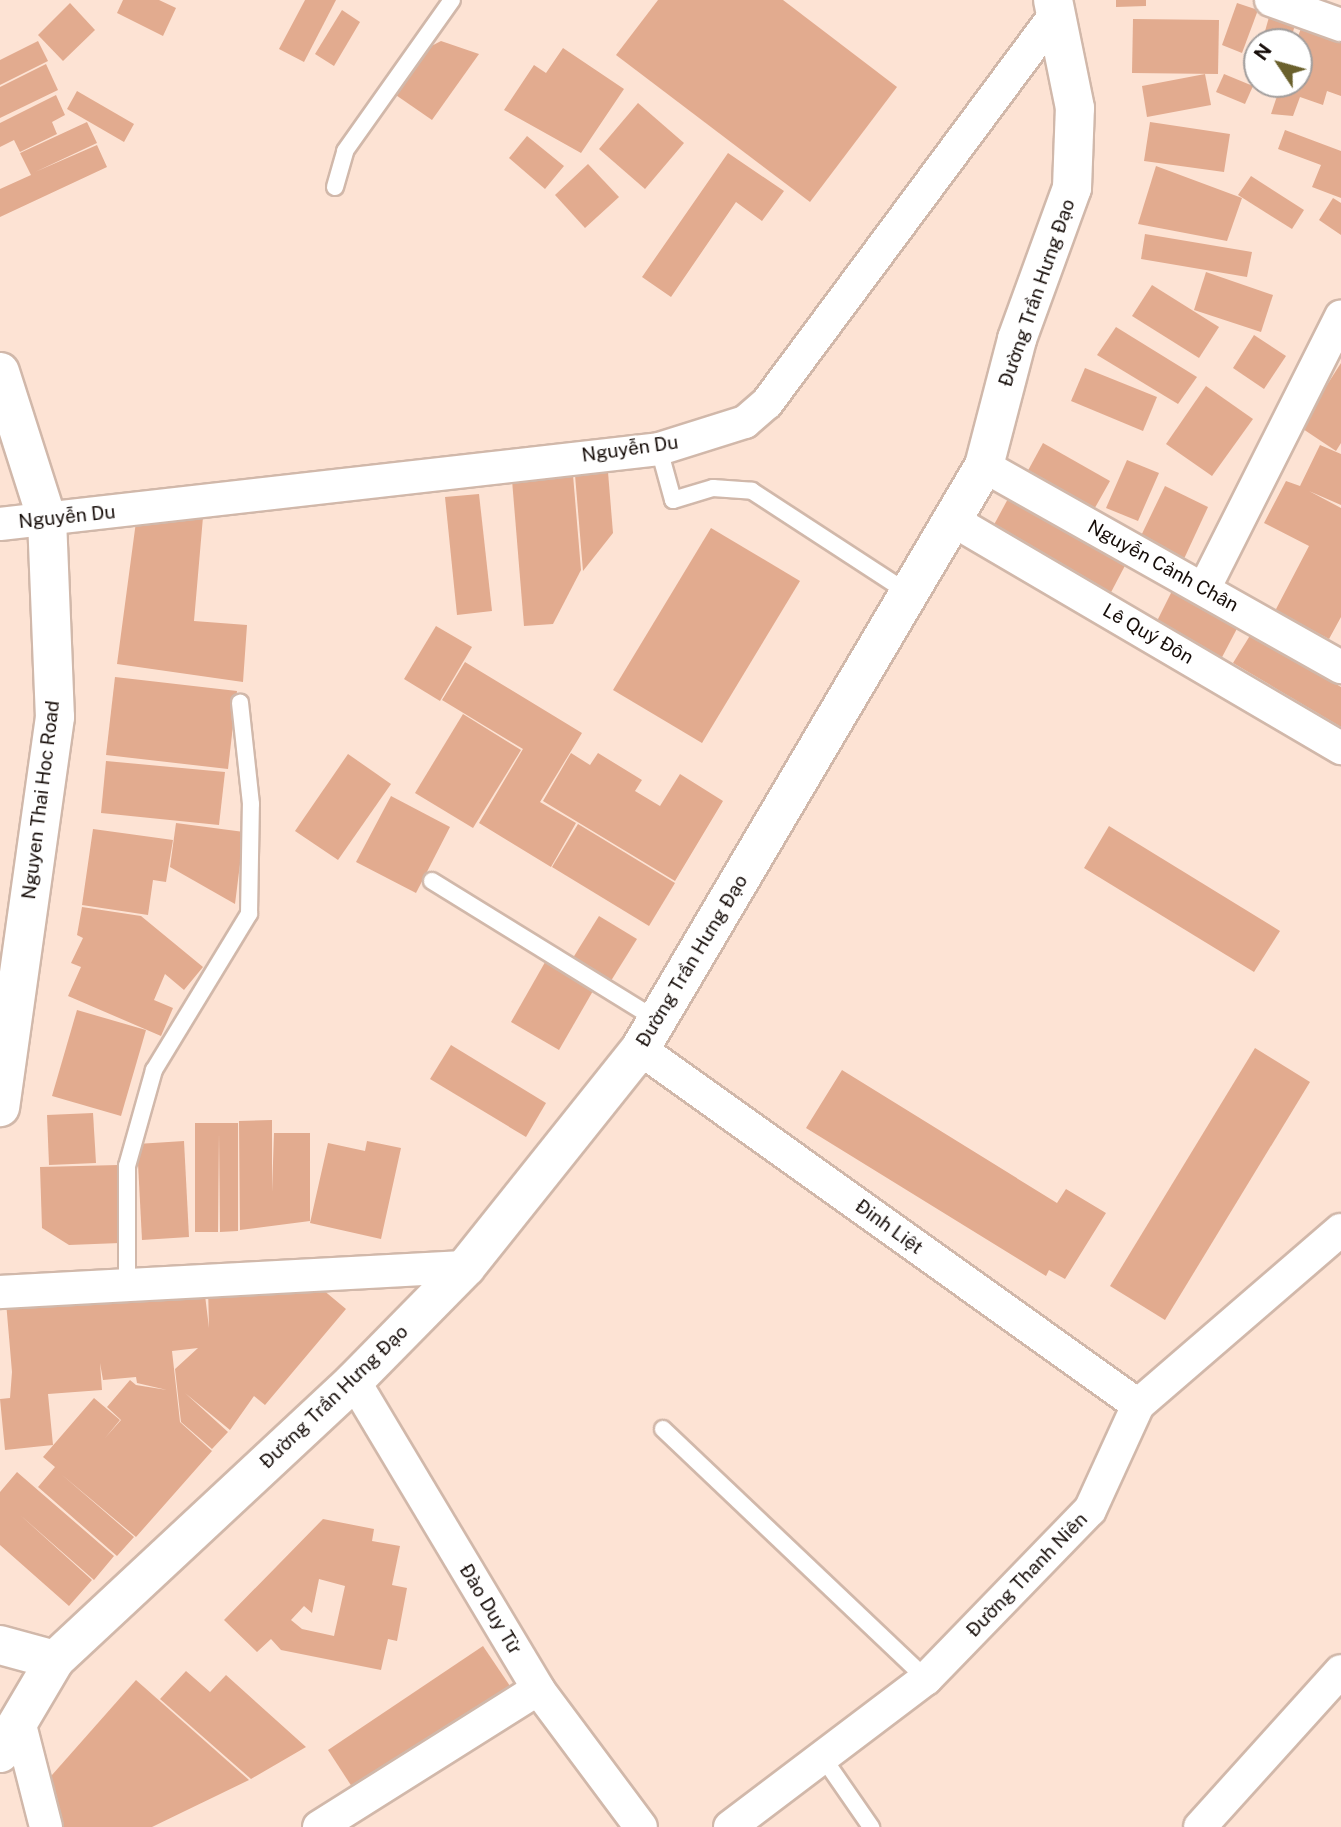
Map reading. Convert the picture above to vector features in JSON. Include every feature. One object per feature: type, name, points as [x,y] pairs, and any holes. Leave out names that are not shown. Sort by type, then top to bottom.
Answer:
[{"type":"street","points":[[1271,0],[1341,25]]},
{"type":"street","name":"Nguyễn Du","points":[[0,524],[659,449],[746,422],[767,403],[1055,7]]},
{"type":"street","name":"Đường Trần Hưng Đạo","points":[[9,1737],[55,1660],[354,1381],[466,1267],[649,1035],[912,595],[984,466],[1017,340],[1072,188],[1075,108],[1055,7]]},
{"type":"street","points":[[1204,589],[1341,317]]},
{"type":"street","name":"Nguyen Thai Hoc Road","points":[[0,372],[47,519],[55,716],[0,1107]]},
{"type":"street","name":"Nguyễn Cảnh Chân","points":[[984,466],[1341,667]]},
{"type":"street","name":"Lê Quý Đôn","points":[[954,521],[1341,748]]},
{"type":"street","name":"Đinh Liệt","points":[[649,1035],[1138,1405]]},
{"type":"street","name":"Đường Thanh Niên","points":[[742,1824],[926,1679],[1090,1510],[1138,1405],[1341,1230]]},
{"type":"street","points":[[0,1292],[466,1267]]},
{"type":"street","name":"Đào Duy Từ","points":[[354,1381],[538,1689],[641,1827]]},
{"type":"street","points":[[0,1645],[55,1660]]},
{"type":"street","points":[[1200,1827],[1341,1671]]},
{"type":"street","points":[[319,1827],[538,1689]]},
{"type":"street","points":[[9,1737],[46,1827]]},
{"type":"lane","points":[[335,187],[345,151],[452,0]]},
{"type":"lane","points":[[659,449],[673,500],[713,488],[752,491],[912,595]]},
{"type":"lane","points":[[127,1285],[127,1166],[154,1070],[249,914],[251,804],[240,703]]},
{"type":"lane","points":[[432,881],[649,1035]]},
{"type":"lane","points":[[663,1429],[926,1679]]},
{"type":"lane","points":[[824,1759],[871,1827]]},
{"type":"building","points":[[123,0],[159,0],[176,8],[163,36],[117,13]]},
{"type":"building","points":[[305,0],[336,0],[304,62],[279,49]]},
{"type":"building","points":[[658,0],[783,0],[897,87],[810,202],[616,55]]},
{"type":"building","points":[[1116,0],[1146,0],[1146,6],[1116,7]]},
{"type":"building","points":[[70,3],[95,30],[63,61],[38,35]]},
{"type":"building","points":[[1237,3],[1258,10],[1251,28],[1243,28],[1242,53],[1222,45]]},
{"type":"building","points":[[342,10],[360,22],[334,66],[315,54]]},
{"type":"building","points":[[1269,17],[1295,25],[1294,28],[1266,28]]},
{"type":"building","points":[[1133,19],[1219,20],[1218,74],[1132,73]]},
{"type":"building","points":[[1304,20],[1341,33],[1341,96],[1327,91],[1323,105],[1303,98],[1313,98],[1313,28],[1301,28]]},
{"type":"building","points":[[38,41],[48,61],[0,85],[0,60]]},
{"type":"building","points":[[441,41],[479,54],[432,120],[390,91],[416,54]]},
{"type":"building","points":[[563,48],[624,89],[581,153],[504,110],[534,65],[546,73]]},
{"type":"building","points":[[46,64],[58,90],[0,118],[0,87]]},
{"type":"building","points":[[1205,74],[1211,105],[1147,117],[1142,86]]},
{"type":"building","points":[[1224,74],[1243,82],[1243,98],[1248,98],[1245,104],[1216,92]]},
{"type":"building","points":[[77,91],[134,124],[124,142],[67,109]]},
{"type":"building","points":[[56,95],[65,115],[52,122],[57,134],[20,152],[14,140],[0,147],[0,123]]},
{"type":"building","points":[[1276,98],[1300,98],[1293,116],[1271,114]]},
{"type":"building","points":[[638,103],[684,143],[645,189],[599,149]]},
{"type":"building","points":[[87,122],[97,143],[35,172],[97,145],[107,167],[0,217],[0,189],[31,175],[20,153]]},
{"type":"building","points":[[1150,122],[1230,134],[1224,172],[1144,161]]},
{"type":"building","points":[[1285,130],[1341,151],[1341,198],[1312,187],[1321,165],[1278,149]]},
{"type":"building","points":[[527,136],[564,166],[545,189],[509,158]]},
{"type":"building","points":[[728,153],[784,191],[762,221],[736,202],[671,297],[642,277]]},
{"type":"building","points":[[588,164],[619,197],[585,228],[555,195]]},
{"type":"building","points":[[1156,166],[1242,198],[1227,241],[1138,224]]},
{"type":"building","points":[[1251,176],[1304,210],[1292,229],[1238,195]]},
{"type":"building","points":[[1333,198],[1341,203],[1341,235],[1319,220]]},
{"type":"building","points":[[1145,234],[1252,252],[1247,277],[1141,259]]},
{"type":"building","points":[[1206,272],[1273,295],[1261,332],[1194,310]]},
{"type":"building","points":[[1152,285],[1219,327],[1199,358],[1132,316]]},
{"type":"building","points":[[1116,327],[1197,377],[1178,404],[1097,355]]},
{"type":"building","points":[[1254,335],[1286,356],[1264,389],[1233,368]]},
{"type":"building","points":[[1341,363],[1341,443],[1336,451],[1300,427]]},
{"type":"building","points":[[1085,368],[1157,397],[1143,431],[1071,401]]},
{"type":"building","points":[[1206,386],[1253,419],[1212,476],[1166,444]]},
{"type":"building","points":[[1043,443],[1110,481],[1092,513],[1025,476]]},
{"type":"building","points":[[1320,445],[1341,454],[1341,505],[1309,491],[1341,508],[1341,617],[1329,639],[1275,611],[1309,546],[1264,523],[1286,481],[1300,486]]},
{"type":"building","points":[[1127,460],[1159,473],[1138,521],[1106,508]]},
{"type":"building","points":[[608,472],[613,533],[583,571],[575,475]]},
{"type":"building","points":[[573,475],[581,570],[553,624],[524,626],[512,480]]},
{"type":"building","points":[[1165,486],[1208,507],[1183,561],[1139,540]]},
{"type":"building","points":[[479,494],[492,611],[457,615],[445,497]]},
{"type":"building","points":[[1010,495],[1129,558],[1108,598],[989,534]]},
{"type":"building","points":[[137,514],[203,517],[194,621],[247,625],[243,682],[117,664]]},
{"type":"building","points":[[711,528],[800,581],[702,743],[613,690]]},
{"type":"building","points":[[1174,587],[1241,621],[1220,661],[1154,627]]},
{"type":"building","points":[[436,626],[472,647],[440,701],[404,679]]},
{"type":"building","points":[[1251,634],[1341,687],[1341,727],[1233,663]]},
{"type":"building","points":[[465,662],[582,733],[540,802],[576,823],[551,867],[479,823],[523,749],[442,700]]},
{"type":"building","points":[[115,677],[237,691],[228,769],[106,755]]},
{"type":"building","points":[[463,714],[521,750],[473,828],[415,793]]},
{"type":"building","points":[[571,753],[590,765],[598,753],[642,780],[635,791],[660,806],[680,774],[723,801],[675,881],[543,801]]},
{"type":"building","points":[[348,754],[391,784],[338,860],[295,831]]},
{"type":"building","points":[[106,761],[225,772],[219,825],[101,813]]},
{"type":"building","points":[[391,796],[450,827],[416,893],[356,862]]},
{"type":"building","points":[[176,823],[244,832],[235,904],[170,867]]},
{"type":"building","points":[[578,824],[675,883],[649,926],[552,867]]},
{"type":"building","points":[[1109,826],[1280,931],[1254,972],[1084,868]]},
{"type":"building","points":[[93,829],[173,840],[166,882],[153,880],[148,915],[82,905]]},
{"type":"building","points":[[82,907],[141,916],[203,967],[184,990],[165,974],[154,1000],[173,1008],[161,1036],[68,996],[81,967],[71,963],[83,938],[77,935]]},
{"type":"building","points":[[599,916],[637,939],[609,984],[571,961]]},
{"type":"building","points":[[548,957],[597,984],[559,1050],[511,1022]]},
{"type":"building","points":[[77,1010],[146,1030],[121,1116],[52,1096]]},
{"type":"building","points":[[451,1045],[546,1103],[526,1137],[430,1079]]},
{"type":"building","points":[[1255,1048],[1310,1082],[1165,1320],[1110,1286]]},
{"type":"building","points":[[842,1070],[1057,1203],[1066,1189],[1106,1213],[1065,1279],[1049,1270],[1046,1276],[806,1128]]},
{"type":"building","points":[[93,1113],[96,1163],[49,1165],[47,1115]]},
{"type":"building","points":[[272,1120],[272,1192],[274,1133],[310,1133],[310,1221],[240,1230],[239,1121]]},
{"type":"building","points":[[195,1123],[238,1123],[238,1231],[220,1232],[219,1133],[218,1232],[195,1232]]},
{"type":"building","points":[[184,1141],[189,1237],[142,1240],[137,1144]]},
{"type":"building","points":[[367,1141],[401,1148],[381,1239],[310,1223],[328,1143],[365,1151]]},
{"type":"building","points":[[118,1165],[120,1243],[69,1245],[42,1228],[40,1167]]},
{"type":"building","points":[[204,1287],[209,1328],[208,1287],[322,1289],[346,1309],[265,1405],[254,1396],[230,1430],[185,1393],[228,1432],[212,1449],[181,1422],[175,1369],[198,1348],[172,1351],[180,1422],[212,1451],[136,1537],[61,1474],[134,1537],[117,1556],[38,1487],[55,1467],[43,1457],[94,1398],[120,1420],[105,1438],[121,1420],[107,1407],[130,1380],[136,1385],[167,1390],[137,1383],[136,1377],[103,1380],[100,1363],[102,1390],[48,1394],[53,1445],[5,1450],[0,1399],[10,1398],[12,1372],[6,1302]]},
{"type":"building","points":[[17,1472],[114,1556],[94,1580],[19,1514],[92,1580],[69,1606],[0,1545],[0,1492]]},
{"type":"building","points":[[323,1519],[374,1529],[372,1541],[400,1546],[392,1585],[407,1588],[397,1641],[388,1639],[381,1670],[281,1650],[271,1639],[257,1652],[224,1620]],"holes":[[[319,1579],[345,1586],[334,1636],[302,1629],[291,1620],[304,1606],[312,1613]]]},
{"type":"building","points":[[483,1646],[512,1689],[356,1793],[328,1750]]},
{"type":"building","points":[[186,1671],[210,1692],[226,1675],[306,1747],[251,1779],[160,1699]]},
{"type":"building","points":[[136,1680],[249,1780],[152,1827],[57,1827],[47,1796],[52,1775]]}]
